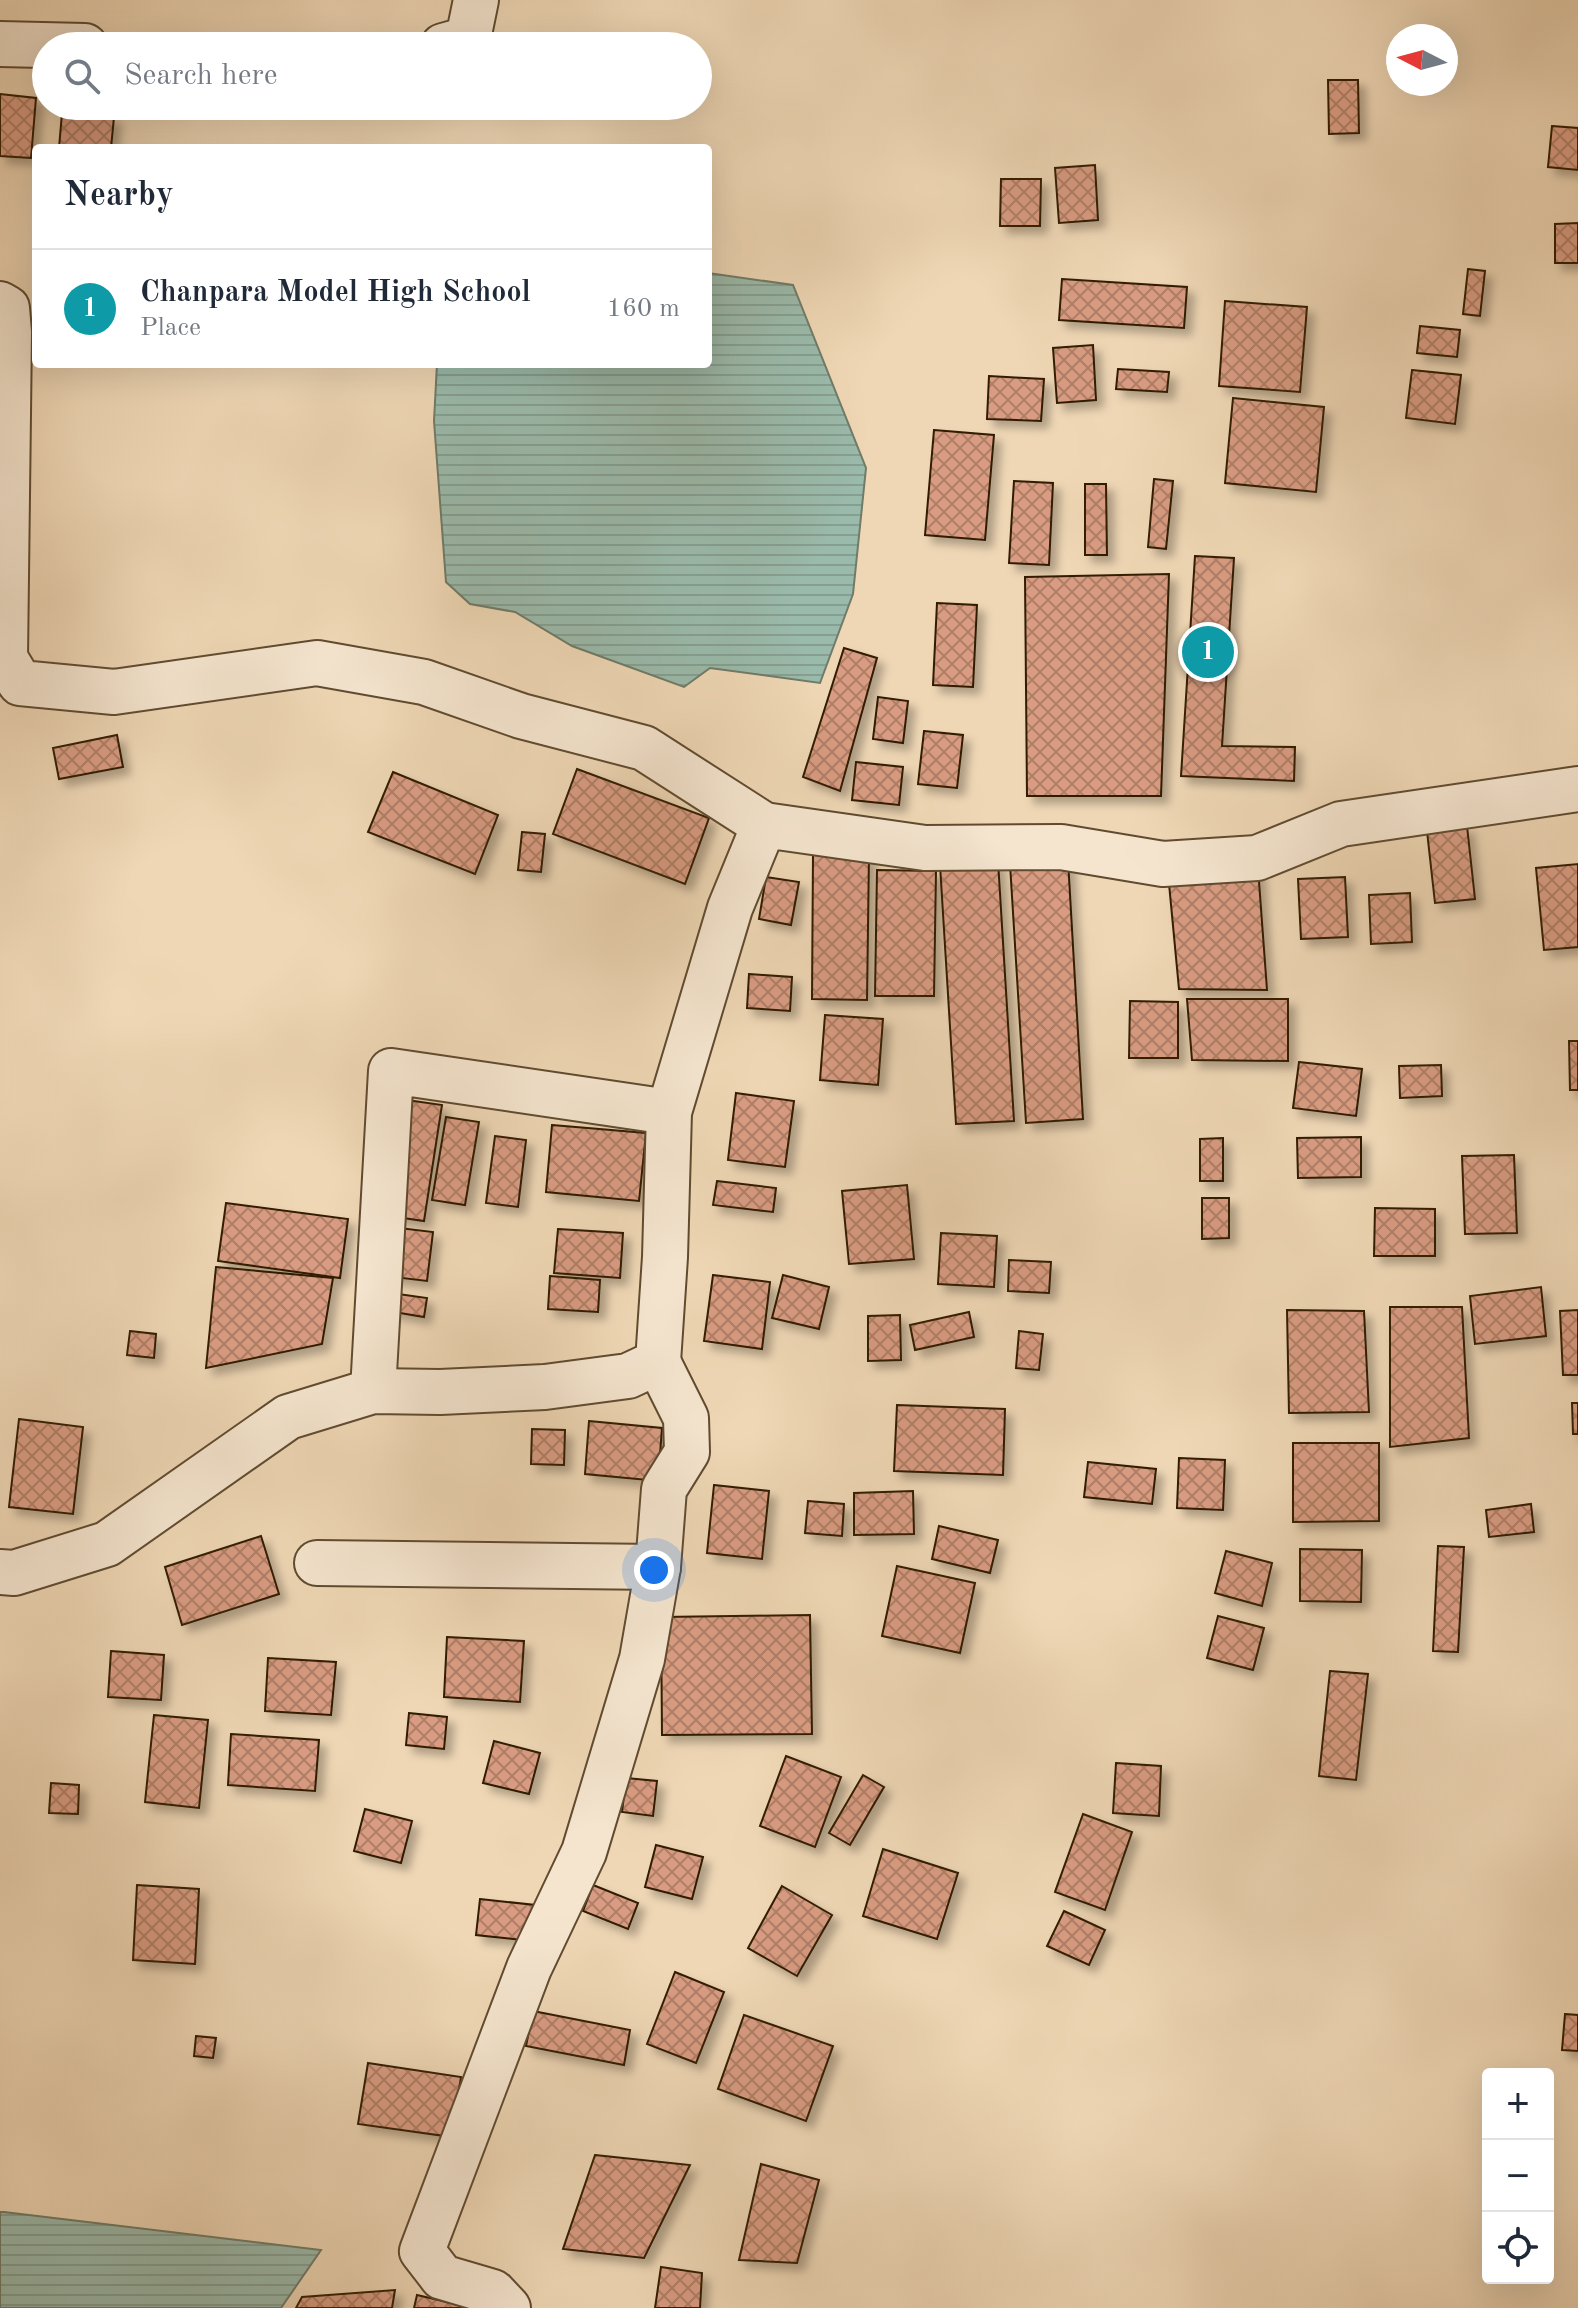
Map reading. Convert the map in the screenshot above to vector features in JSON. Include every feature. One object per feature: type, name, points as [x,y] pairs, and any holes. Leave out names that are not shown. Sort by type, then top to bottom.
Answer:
[{"type":"street","points":[[469,32],[476,0]]},
{"type":"street","points":[[0,44],[32,45]]},
{"type":"street","points":[[0,304],[7,308],[9,332],[5,658],[20,683],[114,692],[317,663],[424,682],[521,716],[644,748],[764,825],[925,848],[1061,847],[1163,864],[1257,858],[1341,824],[1578,789]]},
{"type":"street","points":[[508,2308],[493,2292],[442,2277],[422,2251],[529,1968],[584,1852],[642,1659],[658,1567],[664,1489],[687,1452],[686,1418],[658,1362],[669,1112],[730,908],[764,825]]},
{"type":"street","points":[[373,1391],[391,1071],[669,1112]]},
{"type":"street","points":[[0,1572],[14,1573],[107,1544],[288,1417],[373,1391],[440,1392],[545,1387],[628,1376],[658,1362]]},
{"type":"street","points":[[317,1563],[658,1567]]},
{"type":"shaded area","points":[[712,274],[793,285],[866,468],[853,594],[820,683],[710,668],[684,687],[572,646],[515,612],[470,604],[446,582],[434,421],[437,368],[712,368]]},
{"type":"shaded area","points":[[0,2212],[321,2250],[281,2308],[0,2308]]},
{"type":"building","points":[[1328,80],[1358,80],[1359,133],[1329,134]]},
{"type":"building","points":[[0,94],[32,98],[34,120],[31,158],[0,156]]},
{"type":"building","points":[[61,120],[114,120],[111,144],[59,144]]},
{"type":"building","points":[[1552,126],[1578,128],[1578,170],[1548,167]]},
{"type":"building","points":[[1095,165],[1098,220],[1059,223],[1055,168]]},
{"type":"building","points":[[1001,179],[1041,179],[1040,226],[1000,226]]},
{"type":"building","points":[[1578,223],[1578,263],[1555,263],[1555,224]]},
{"type":"building","points":[[1468,269],[1485,271],[1480,316],[1463,314]]},
{"type":"building","points":[[1062,279],[1187,287],[1184,328],[1059,320]]},
{"type":"building","points":[[1225,301],[1307,307],[1300,392],[1219,386]]},
{"type":"building","points":[[1420,326],[1460,330],[1457,357],[1417,353]]},
{"type":"building","points":[[1093,345],[1096,400],[1057,403],[1053,348]]},
{"type":"building","points":[[1118,369],[1169,372],[1167,392],[1116,389]]},
{"type":"building","points":[[1412,370],[1461,375],[1455,424],[1406,418]]},
{"type":"building","points":[[989,376],[1044,379],[1041,421],[987,419]]},
{"type":"building","points":[[1233,398],[1324,407],[1316,492],[1225,483]]},
{"type":"building","points":[[934,430],[994,435],[985,540],[925,535]]},
{"type":"building","points":[[1154,479],[1173,481],[1166,549],[1148,547]]},
{"type":"building","points":[[1014,481],[1053,483],[1049,565],[1009,563]]},
{"type":"building","points":[[1085,484],[1106,484],[1107,555],[1085,555]]},
{"type":"building","points":[[1195,556],[1234,558],[1222,746],[1295,747],[1294,781],[1181,776]]},
{"type":"building","points":[[1169,574],[1161,796],[1027,796],[1025,577]]},
{"type":"building","points":[[937,603],[977,605],[973,687],[933,685]]},
{"type":"building","points":[[844,648],[877,658],[840,791],[803,777]]},
{"type":"building","points":[[878,697],[908,701],[903,743],[873,739]]},
{"type":"building","points":[[924,731],[963,735],[957,788],[918,784]]},
{"type":"building","points":[[117,735],[123,767],[59,779],[53,748]]},
{"type":"building","points":[[856,762],[903,767],[899,805],[852,800]]},
{"type":"building","points":[[577,769],[709,818],[685,884],[553,834]]},
{"type":"building","points":[[393,772],[498,815],[475,874],[368,832]]},
{"type":"building","points":[[1467,826],[1475,899],[1435,903],[1427,831]]},
{"type":"building","points":[[522,832],[545,834],[541,872],[518,870]]},
{"type":"building","points":[[813,854],[869,854],[867,1000],[812,999]]},
{"type":"building","points":[[1068,860],[1083,1119],[1026,1123],[1010,864]]},
{"type":"building","points":[[998,861],[1014,1121],[956,1124],[940,865]]},
{"type":"building","points":[[1578,864],[1578,947],[1544,950],[1536,868]]},
{"type":"building","points":[[1258,868],[1267,990],[1179,989],[1168,873]]},
{"type":"building","points":[[877,870],[936,871],[934,996],[875,996]]},
{"type":"building","points":[[766,877],[799,882],[791,925],[759,919]]},
{"type":"building","points":[[1345,877],[1348,937],[1301,939],[1298,879]]},
{"type":"building","points":[[1410,893],[1412,942],[1371,944],[1369,895]]},
{"type":"building","points":[[749,974],[792,977],[790,1011],[747,1008]]},
{"type":"building","points":[[1187,999],[1288,999],[1288,1061],[1192,1060]]},
{"type":"building","points":[[1130,1001],[1178,1002],[1178,1058],[1129,1058]]},
{"type":"building","points":[[825,1015],[883,1019],[878,1085],[820,1080]]},
{"type":"building","points":[[1569,1041],[1578,1041],[1578,1090],[1570,1090]]},
{"type":"building","points":[[1299,1062],[1362,1069],[1356,1116],[1293,1108]]},
{"type":"building","points":[[1441,1065],[1442,1096],[1400,1098],[1399,1066]]},
{"type":"building","points":[[736,1093],[794,1101],[785,1167],[728,1160]]},
{"type":"building","points":[[407,1100],[442,1105],[424,1221],[389,1216]]},
{"type":"building","points":[[446,1117],[479,1122],[465,1205],[432,1200]]},
{"type":"building","points":[[552,1125],[646,1133],[639,1201],[546,1192]]},
{"type":"building","points":[[495,1136],[526,1140],[518,1207],[486,1203]]},
{"type":"building","points":[[1361,1137],[1361,1177],[1298,1178],[1297,1138]]},
{"type":"building","points":[[1223,1138],[1223,1181],[1200,1181],[1200,1139]]},
{"type":"building","points":[[1514,1155],[1517,1233],[1465,1234],[1462,1156]]},
{"type":"building","points":[[717,1181],[776,1188],[773,1212],[713,1205]]},
{"type":"building","points":[[907,1185],[914,1259],[849,1264],[842,1191]]},
{"type":"building","points":[[1202,1198],[1229,1198],[1229,1238],[1202,1239]]},
{"type":"building","points":[[226,1203],[348,1219],[340,1278],[218,1261]]},
{"type":"building","points":[[1375,1208],[1435,1209],[1435,1256],[1374,1256]]},
{"type":"building","points":[[391,1227],[433,1232],[427,1281],[385,1276]]},
{"type":"building","points":[[558,1229],[623,1233],[620,1278],[554,1273]]},
{"type":"building","points":[[941,1233],[997,1236],[994,1287],[938,1284]]},
{"type":"building","points":[[1009,1260],[1051,1262],[1049,1293],[1008,1291]]},
{"type":"building","points":[[216,1267],[333,1278],[322,1344],[206,1368]]},
{"type":"building","points":[[713,1275],[770,1282],[762,1349],[704,1341]]},
{"type":"building","points":[[783,1275],[829,1287],[819,1329],[772,1318]]},
{"type":"building","points":[[550,1276],[600,1280],[598,1312],[548,1309]]},
{"type":"building","points":[[1541,1287],[1546,1336],[1475,1344],[1470,1296]]},
{"type":"building","points":[[391,1293],[427,1298],[424,1317],[388,1311]]},
{"type":"building","points":[[1390,1307],[1462,1307],[1469,1438],[1390,1447]]},
{"type":"building","points":[[1287,1310],[1364,1311],[1369,1412],[1289,1413]]},
{"type":"building","points":[[1578,1310],[1578,1375],[1563,1375],[1560,1311]]},
{"type":"building","points":[[969,1312],[974,1337],[915,1350],[910,1325]]},
{"type":"building","points":[[900,1315],[901,1360],[868,1361],[868,1316]]},
{"type":"building","points":[[130,1331],[156,1334],[154,1358],[127,1355]]},
{"type":"building","points":[[1019,1331],[1043,1334],[1039,1370],[1016,1368]]},
{"type":"building","points":[[1572,1403],[1578,1403],[1578,1434],[1573,1434]]},
{"type":"building","points":[[897,1405],[1005,1409],[1003,1475],[894,1471]]},
{"type":"building","points":[[19,1419],[83,1427],[73,1514],[9,1507]]},
{"type":"building","points":[[589,1421],[662,1428],[658,1481],[585,1474]]},
{"type":"building","points":[[532,1429],[565,1430],[564,1465],[531,1464]]},
{"type":"building","points":[[1293,1443],[1379,1443],[1379,1521],[1293,1522]]},
{"type":"building","points":[[1179,1458],[1225,1460],[1223,1510],[1177,1508]]},
{"type":"building","points":[[1088,1462],[1156,1469],[1152,1504],[1084,1497]]},
{"type":"building","points":[[714,1485],[769,1491],[762,1559],[707,1553]]},
{"type":"building","points":[[913,1491],[914,1534],[854,1535],[854,1493]]},
{"type":"building","points":[[808,1501],[844,1504],[842,1536],[805,1533]]},
{"type":"building","points":[[1531,1504],[1534,1532],[1489,1537],[1486,1510]]},
{"type":"building","points":[[939,1526],[998,1540],[990,1573],[932,1559]]},
{"type":"building","points":[[261,1536],[279,1594],[182,1625],[165,1567]]},
{"type":"building","points":[[1438,1546],[1464,1547],[1458,1652],[1433,1651]]},
{"type":"building","points":[[1300,1549],[1362,1550],[1361,1602],[1300,1601]]},
{"type":"building","points":[[1226,1551],[1272,1563],[1262,1606],[1215,1593]]},
{"type":"building","points":[[897,1566],[975,1583],[960,1653],[882,1636]]},
{"type":"building","points":[[810,1615],[812,1734],[662,1735],[661,1617]]},
{"type":"building","points":[[1218,1616],[1264,1628],[1253,1670],[1207,1658]]},
{"type":"building","points":[[447,1637],[524,1641],[520,1702],[444,1697]]},
{"type":"building","points":[[111,1651],[164,1655],[161,1700],[108,1697]]},
{"type":"building","points":[[268,1658],[336,1662],[331,1715],[265,1711]]},
{"type":"building","points":[[1330,1671],[1368,1674],[1356,1780],[1319,1776]]},
{"type":"building","points":[[409,1713],[447,1717],[444,1749],[406,1745]]},
{"type":"building","points":[[154,1715],[208,1720],[199,1808],[145,1802]]},
{"type":"building","points":[[231,1734],[319,1740],[315,1791],[228,1785]]},
{"type":"building","points":[[494,1741],[540,1753],[529,1794],[483,1783]]},
{"type":"building","points":[[786,1756],[841,1777],[815,1847],[760,1826]]},
{"type":"building","points":[[1116,1763],[1161,1766],[1159,1816],[1113,1813]]},
{"type":"building","points":[[863,1775],[884,1787],[850,1845],[829,1833]]},
{"type":"building","points":[[626,1778],[657,1781],[653,1816],[622,1812]]},
{"type":"building","points":[[51,1783],[79,1785],[78,1814],[49,1813]]},
{"type":"building","points":[[365,1809],[412,1821],[401,1863],[354,1851]]},
{"type":"building","points":[[1083,1814],[1132,1832],[1105,1910],[1055,1892]]},
{"type":"building","points":[[656,1845],[703,1857],[692,1899],[645,1887]]},
{"type":"building","points":[[883,1849],[958,1873],[937,1939],[863,1916]]},
{"type":"building","points":[[137,1885],[199,1889],[195,1964],[133,1960]]},
{"type":"building","points":[[593,1885],[638,1903],[628,1929],[583,1911]]},
{"type":"building","points":[[782,1886],[832,1915],[797,1976],[748,1948]]},
{"type":"building","points":[[480,1899],[535,1905],[531,1941],[476,1935]]},
{"type":"building","points":[[1064,1911],[1105,1930],[1089,1965],[1047,1946]]},
{"type":"building","points":[[675,1972],[724,1992],[696,2063],[647,2044]]},
{"type":"building","points":[[533,2011],[630,2030],[624,2065],[526,2046]]},
{"type":"building","points":[[1565,2014],[1578,2015],[1578,2051],[1562,2050]]},
{"type":"building","points":[[744,2015],[833,2046],[806,2121],[718,2089]]},
{"type":"building","points":[[196,2036],[216,2038],[213,2058],[194,2056]]},
{"type":"building","points":[[368,2063],[461,2077],[452,2137],[358,2124]]},
{"type":"building","points":[[595,2155],[690,2165],[644,2258],[563,2249]]},
{"type":"building","points":[[761,2164],[819,2180],[797,2263],[739,2260]]},
{"type":"building","points":[[661,2267],[702,2273],[700,2308],[655,2308]]},
{"type":"building","points":[[395,2290],[392,2308],[296,2308],[302,2297]]},
{"type":"building","points":[[417,2295],[473,2308],[414,2308]]},
{"type":"place","name":"Chanpara Model High School","points":[[1208,652]]}]
